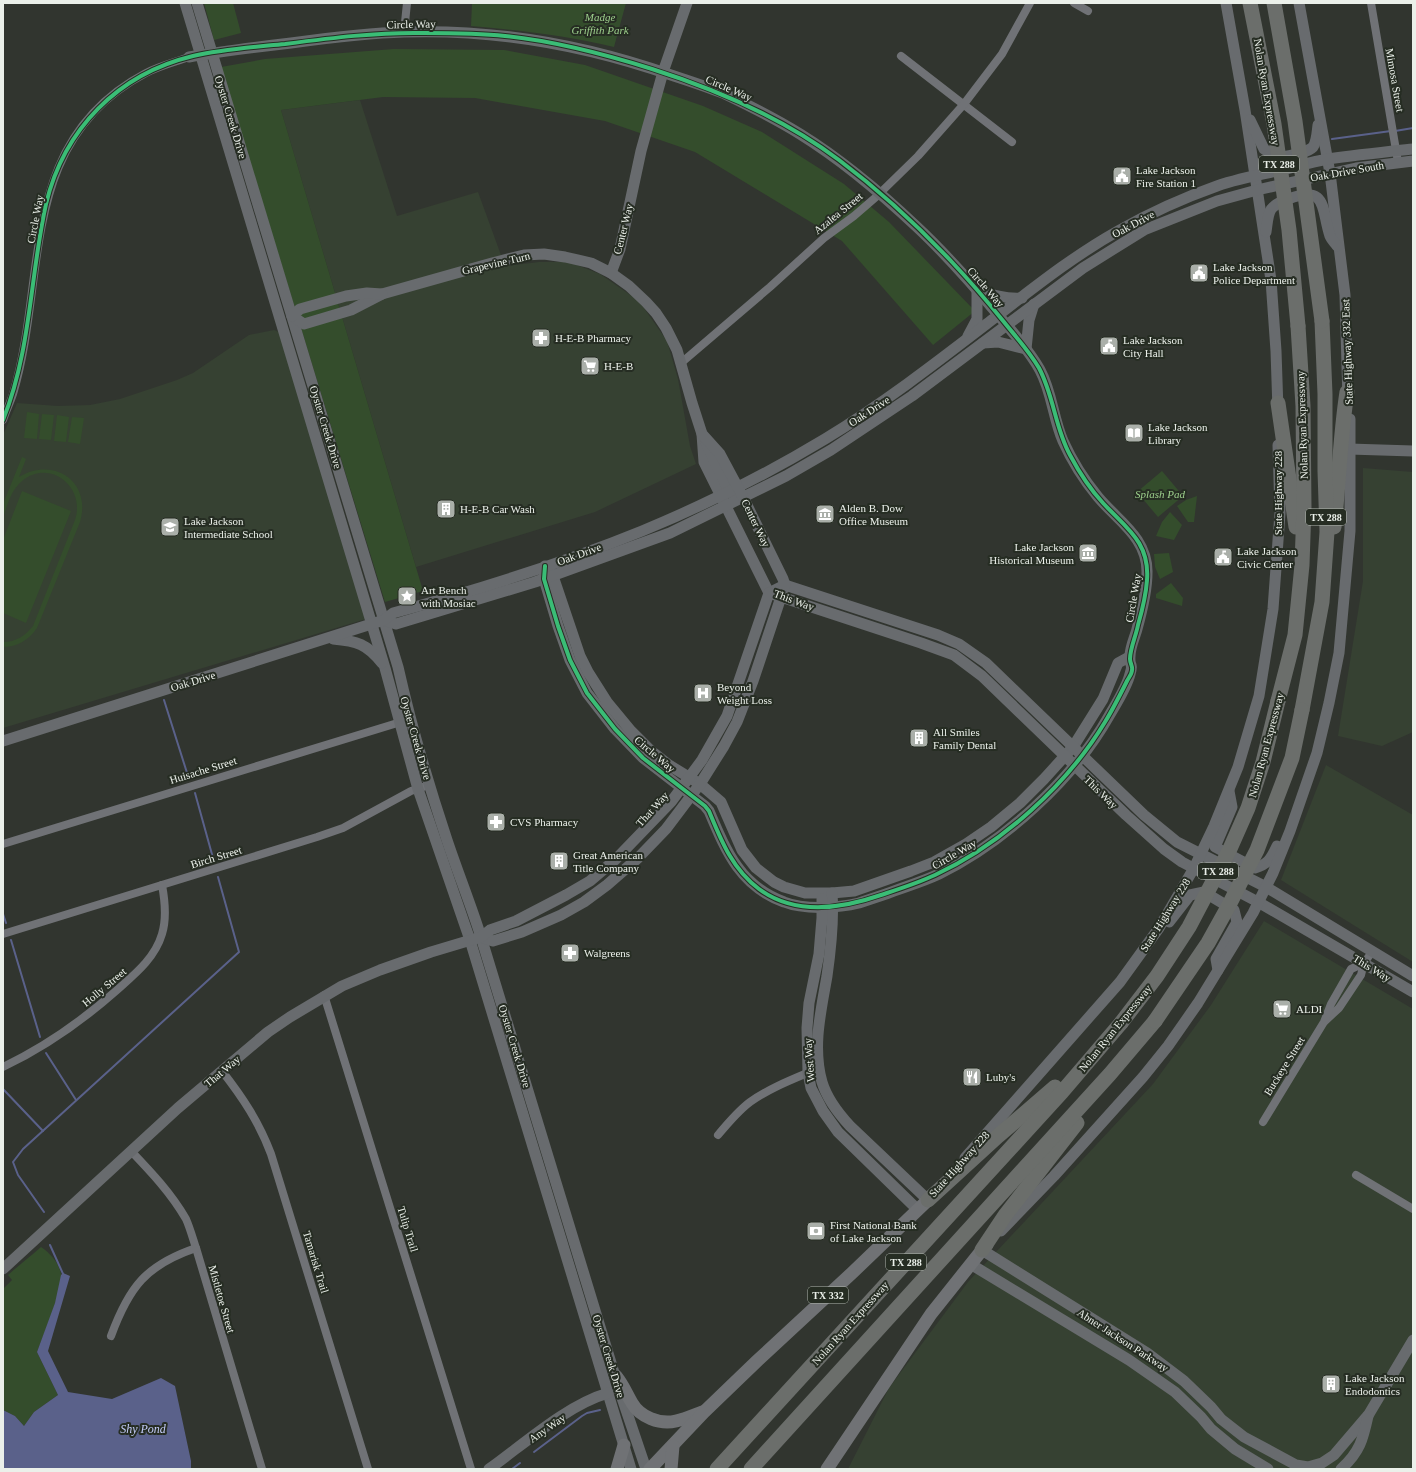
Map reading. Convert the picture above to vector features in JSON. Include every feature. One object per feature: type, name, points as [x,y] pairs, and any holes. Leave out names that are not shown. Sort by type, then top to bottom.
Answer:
[{"type":"highway","name":"Nolan Ryan Expressway","points":[[717,1469],[1062,1092],[1121,1023],[1157,976],[1189,927],[1229,851],[1248,808],[1259,775],[1295,635],[1302,565],[1304,507],[1303,406],[1298,326],[1289,230],[1274,124],[1250,3]]},
{"type":"highway","name":"Nolan Ryan Expressway","points":[[751,1469],[1110,1074],[1143,1036],[1167,1005],[1208,943],[1257,850],[1292,758],[1322,602],[1327,532],[1325,394],[1322,322],[1295,121],[1274,3]]},
{"type":"highway","points":[[1322,602],[1332,549],[1343,420],[1348,392]]},
{"type":"highway","points":[[1278,403],[1302,565]]},
{"type":"highway","points":[[923,1205],[998,1136],[1094,1054]]},
{"type":"highway","points":[[982,1250],[1006,1214],[1093,1102],[1110,1074]]},
{"type":"main road","name":"Oyster Creek Drive","points":[[185,3],[194,56],[372,624],[386,668],[466,889],[646,1469]]},
{"type":"main road","name":"Oyster Creek Drive","points":[[197,3],[398,667],[405,721],[418,789],[470,940],[631,1469]]},
{"type":"main road","name":"Center Way","points":[[687,3],[663,72],[641,151],[620,250],[611,273],[629,286],[656,313],[672,339],[681,362],[702,434],[704,462],[729,491],[743,497],[783,578],[785,585]]},
{"type":"main road","points":[[1226,3],[1258,190],[1264,242]]},
{"type":"main road","name":"State Highway 332 East","points":[[1290,831],[1317,753],[1339,653],[1350,531],[1350,420],[1344,295],[1328,159],[1299,3]]},
{"type":"main road","name":"Circle Way","points":[[194,56],[346,36],[404,32],[477,34],[529,39],[594,52],[663,72],[722,93],[798,132],[838,159],[880,194],[934,243],[976,289],[1026,348],[1037,364],[1046,383],[1060,433],[1077,468],[1102,501],[1133,532],[1144,552],[1147,571],[1143,606],[1129,657],[1132,670],[1122,692],[1106,720],[1082,755],[1027,814],[972,856],[922,881],[860,902],[827,906],[803,906],[786,903],[770,896],[751,882],[738,869],[729,856],[709,812],[683,788],[654,767],[623,738],[598,709],[587,693],[570,660],[558,626],[546,566]]},
{"type":"main road","points":[[1245,110],[1264,149],[1277,158],[1297,154],[1308,150],[1313,146],[1320,116]]},
{"type":"main road","name":"Oak Drive South","points":[[1258,190],[1356,168],[1398,156],[1413,149]]},
{"type":"main road","name":"Oak Drive South","points":[[1328,159],[1398,156],[1413,160]]},
{"type":"main road","name":"Oak Drive","points":[[3,741],[372,624],[384,620],[393,614],[546,566],[640,532],[783,464],[873,409],[922,374],[1076,257],[1130,225],[1193,195],[1218,186],[1255,175],[1328,159]]},
{"type":"main road","name":"Oak Drive","points":[[384,620],[396,624],[548,577],[670,534],[786,476],[831,450],[912,396],[1082,268],[1144,230],[1217,201],[1258,190]]},
{"type":"main road","points":[[1264,242],[1269,214],[1272,207],[1275,204],[1292,197],[1310,194],[1316,196],[1323,203],[1331,237],[1339,248]]},
{"type":"main road","points":[[1193,195],[1199,208]]},
{"type":"main road","points":[[1169,206],[1174,218]]},
{"type":"main road","points":[[1130,225],[1134,236]]},
{"type":"main road","name":"State Highway 228","points":[[704,1412],[757,1360],[852,1273],[923,1205],[1030,1083],[1069,1042],[1120,982],[1159,928],[1201,854],[1238,767],[1259,696],[1273,609],[1280,513],[1278,403],[1271,280],[1264,242]]},
{"type":"main road","name":"Grapevine Turn","points":[[292,316],[304,324],[351,310],[382,294],[524,255],[544,254],[566,257],[591,263],[611,273]]},
{"type":"main road","points":[[1076,257],[1082,268]]},
{"type":"main road","points":[[965,340],[977,319],[976,289],[994,296],[1022,298]]},
{"type":"main road","points":[[983,343],[998,342],[1026,348],[1029,320],[1034,304]]},
{"type":"main road","name":"Center Way","points":[[702,434],[720,454],[729,491],[726,506],[769,593]]},
{"type":"main road","points":[[1349,449],[1413,451]]},
{"type":"main road","name":"Circle Way","points":[[548,577],[580,656],[607,702],[631,731],[661,758],[700,784],[721,802],[742,850],[756,868],[774,882],[784,887],[805,893],[854,891],[911,871],[934,862],[966,844],[991,827],[1020,803],[1073,747],[1103,699],[1118,663],[1129,657]]},
{"type":"main road","points":[[781,596],[785,585]]},
{"type":"main road","name":"This Way","points":[[769,593],[785,585],[938,635],[959,644],[986,662],[1151,821],[1177,842],[1266,887],[1413,976]]},
{"type":"main road","name":"This Way","points":[[769,593],[954,655],[982,676],[1152,839],[1180,861],[1258,902],[1413,992]]},
{"type":"main road","name":"That Way","points":[[3,1269],[131,1151],[222,1071],[268,1032],[290,1017],[324,995],[342,986],[380,970],[481,937],[490,930],[516,921],[549,905],[590,881],[616,859],[656,819],[683,788],[727,716],[769,593]]},
{"type":"main road","name":"That Way","points":[[481,937],[493,941],[522,932],[561,915],[590,898],[625,870],[666,829],[700,784],[724,746],[736,722],[753,681],[781,596]]},
{"type":"main road","points":[[328,638],[351,641],[368,648],[386,668]]},
{"type":"main road","points":[[1229,791],[1232,807],[1216,847],[1255,868],[1264,865],[1272,858],[1282,836],[1290,831]]},
{"type":"main road","points":[[827,1469],[931,1314],[972,1265],[982,1250],[1054,1176],[1143,1077],[1189,1017],[1274,873],[1290,831]]},
{"type":"main road","points":[[1159,928],[1167,926],[1190,895],[1204,892],[1234,910],[1237,922],[1216,959],[1218,970]]},
{"type":"main road","name":"West Way","points":[[827,893],[827,906],[832,938],[812,1028],[808,1073],[814,1094],[830,1121],[847,1142],[880,1172],[923,1205]]},
{"type":"main road","points":[[549,905],[561,915]]},
{"type":"main road","name":"West Way","points":[[812,1028],[818,1053],[819,1068],[826,1093],[840,1115],[888,1164],[923,1205]]},
{"type":"main road","points":[[830,1121],[840,1115]]},
{"type":"main road","points":[[880,1172],[888,1164]]},
{"type":"main road","name":"Abner Jackson Parkway","points":[[982,1250],[1147,1353],[1184,1381],[1211,1407],[1221,1419],[1244,1437],[1296,1465],[1308,1467],[1322,1464],[1339,1450],[1369,1414],[1413,1340]]},
{"type":"main road","name":"Abner Jackson Parkway","points":[[972,1265],[1129,1360],[1175,1392],[1201,1417],[1210,1429],[1235,1449],[1268,1469]]},
{"type":"main road","points":[[997,1280],[995,1272],[996,1269],[1005,1265]]},
{"type":"main road","points":[[616,1376],[632,1404],[644,1416],[653,1420],[675,1422],[704,1412]]},
{"type":"main road","name":"Any Way","points":[[489,1469],[556,1420],[585,1401],[608,1393]]},
{"type":"main road","name":"TX 332","points":[[650,1469],[704,1412]]},
{"type":"main road","name":"Abner Jackson Parkway","points":[[1341,1469],[1350,1461],[1363,1441],[1369,1414]]},
{"type":"main road","points":[[617,1469],[624,1445]]},
{"type":"main road","points":[[671,1469],[673,1446]]},
{"type":"main road","points":[[1339,1450],[1350,1461]]},
{"type":"street","points":[[404,32],[407,3]]},
{"type":"street","name":"Azalea Street","points":[[681,362],[770,287],[824,238],[854,216],[880,194],[918,156],[964,104],[1002,54],[1030,3]]},
{"type":"street","points":[[1074,3],[1088,11]]},
{"type":"street","name":"Mimosa Street","points":[[1371,3],[1398,156]]},
{"type":"street","name":"Circle Way","points":[[3,420],[13,395],[19,371],[28,325],[40,233],[47,199],[62,159],[84,124],[113,94],[147,72],[194,56]]},
{"type":"street","points":[[901,56],[1012,142]]},
{"type":"street","name":"Huisache Street","points":[[3,844],[405,721]]},
{"type":"street","name":"Birch Street","points":[[3,934],[343,828],[418,789],[429,785]]},
{"type":"street","name":"Holly Street","points":[[3,1067],[52,1040],[95,1009],[138,972],[146,963],[162,934],[165,919],[165,904],[162,885]]},
{"type":"street","name":"Buckeye Street","points":[[1263,1122],[1324,1022],[1331,1004],[1352,969],[1364,963],[1372,952]]},
{"type":"street","name":"Tulip Trail","points":[[324,995],[471,1469]]},
{"type":"street","points":[[718,1135],[750,1102],[772,1088],[819,1068]]},
{"type":"street","name":"Tamarisk Trail","points":[[222,1071],[243,1097],[257,1120],[271,1154],[368,1469]]},
{"type":"street","name":"Mistletoe Street","points":[[131,1151],[154,1175],[172,1198],[186,1220],[196,1248],[262,1469]]},
{"type":"street","points":[[1356,1175],[1413,1209]]},
{"type":"street","points":[[111,1336],[123,1307],[134,1288],[145,1276],[178,1255],[196,1248]]},
{"type":"street","points":[[1129,1360],[1137,1347]]},
{"type":"street","points":[[1210,1429],[1221,1419]]},
{"type":"shaded area","points":[[360,100],[397,216],[478,192],[505,266],[539,262],[569,262],[600,274],[639,301],[667,341],[678,379],[690,446],[696,464],[595,512],[416,567],[281,110]]},
{"type":"shaded area","name":"Lake Jackson Intermediate School","points":[[274,330],[279,332],[366,619],[3,728],[3,435],[17,403],[58,406],[90,405],[120,399],[177,380],[193,373],[249,335]]},
{"type":"shaded area","points":[[1363,468],[1413,472],[1413,732],[1382,746],[1338,736],[1363,581]]},
{"type":"shaded area","points":[[1326,765],[1413,815],[1413,962],[1281,880]]},
{"type":"shaded area","points":[[1264,921],[1413,1009],[1413,1469],[848,1469],[889,1388],[968,1282],[1153,1084],[1211,1005]]},
{"type":"green space","points":[[204,3],[233,3],[241,33],[214,40]]},
{"type":"green space","name":"Madge Griffith Park","points":[[472,3],[626,3],[614,47],[543,34],[471,26]]},
{"type":"green space","points":[[394,49],[504,50],[585,65],[703,106],[762,132],[844,184],[889,222],[975,311],[933,345],[842,241],[695,152],[605,121],[475,98],[383,97],[281,110],[423,591],[385,602],[221,67],[265,59]]},
{"type":"green space","points":[[27,412],[39,414],[37,439],[24,438]]},
{"type":"green space","points":[[42,414],[54,415],[51,440],[39,439]]},
{"type":"green space","points":[[57,415],[69,417],[66,442],[54,441]]},
{"type":"green space","points":[[72,417],[84,418],[80,444],[68,442]]},
{"type":"green space","points":[[22,457],[26,459],[19,477],[32,471],[57,471],[67,477],[75,485],[80,495],[82,508],[80,522],[37,628],[22,642],[13,646],[3,647],[3,642],[20,638],[33,626],[75,520],[77,508],[75,497],[70,487],[63,480],[54,475],[44,473],[33,475],[18,485],[10,498],[3,517],[3,504]]},
{"type":"green space","name":"Splash Pad","points":[[1162,471],[1183,496],[1158,517],[1137,492]]},
{"type":"green space","points":[[22,491],[71,511],[26,623],[3,613],[3,540]]},
{"type":"green space","points":[[1197,496],[1194,522],[1188,522],[1177,506],[1186,500]]},
{"type":"green space","points":[[1170,512],[1182,525],[1174,540],[1156,536],[1162,522]]},
{"type":"green space","points":[[1169,553],[1173,572],[1160,579],[1155,567],[1154,554]]},
{"type":"green space","points":[[1171,583],[1183,598],[1182,606],[1156,598],[1156,594]]},
{"type":"green space","points":[[41,1247],[54,1259],[61,1274],[61,1281],[56,1301],[37,1352],[58,1395],[34,1412],[24,1426],[15,1416],[3,1410],[3,1289],[12,1280],[8,1275]]},
{"type":"water","name":"Shy Pond","points":[[63,1273],[70,1276],[48,1351],[68,1392],[112,1399],[161,1378],[175,1386],[191,1461],[191,1469],[3,1469],[3,1410],[15,1416],[24,1426],[34,1412],[58,1395],[37,1352],[55,1303],[61,1275]]},
{"type":"waterway","points":[[1395,131],[1413,128]]},
{"type":"waterway","points":[[1332,139],[1391,131]]},
{"type":"waterway","points":[[164,700],[188,776]]},
{"type":"waterway","points":[[195,793],[213,858]]},
{"type":"waterway","points":[[44,1212],[18,1175],[13,1162],[23,1149],[239,952],[218,877]]},
{"type":"waterway","points":[[3,914],[6,923]]},
{"type":"waterway","points":[[11,940],[40,1037]]},
{"type":"waterway","points":[[46,1053],[76,1100]]},
{"type":"waterway","points":[[3,1089],[43,1131]]},
{"type":"waterway","points":[[50,1245],[64,1276]]},
{"type":"waterway","points":[[534,1452],[582,1416],[587,1413],[600,1410]]},
{"type":"waterway","points":[[512,1469],[520,1463]]},
{"type":"cycle path","points":[[3,420],[12,394],[25,340],[36,258],[46,204],[54,177],[66,152],[81,129],[98,109],[118,91],[141,76],[166,64],[193,56],[227,50],[389,33],[475,34],[524,38],[616,58],[677,77],[725,96],[773,118],[818,145],[854,171],[883,195],[958,268],[1031,356],[1044,379],[1061,434],[1070,455],[1094,492],[1135,537],[1145,555],[1147,580],[1142,609],[1131,651],[1131,674],[1108,717],[1090,745],[1052,790],[1008,830],[960,862],[935,875],[922,881],[866,900],[850,904],[818,907],[787,903],[759,889],[734,863],[718,833],[709,811],[705,806],[643,758],[615,729],[587,693],[570,660],[544,579],[545,566]]},
{"type":"place","name":"Lake Jackson Fire Station 1","points":[[1122,176]]},
{"type":"place","name":"Lake Jackson Police Department","points":[[1199,273]]},
{"type":"place","name":"H-E-B Pharmacy","points":[[541,338]]},
{"type":"place","name":"Lake Jackson City Hall","points":[[1109,346]]},
{"type":"place","name":"H-E-B","points":[[590,366]]},
{"type":"place","name":"Lake Jackson Library","points":[[1134,433]]},
{"type":"place","name":"H-E-B Car Wash","points":[[446,509]]},
{"type":"place","name":"Alden B. Dow Office Museum","points":[[825,514]]},
{"type":"place","name":"Lake Jackson Intermediate School","points":[[170,527]]},
{"type":"place","name":"Lake Jackson Historical Museum","points":[[1088,553]]},
{"type":"place","name":"Lake Jackson Civic Center","points":[[1223,557]]},
{"type":"place","name":"Art Bench with Mosiac","points":[[407,596]]},
{"type":"place","name":"Beyond Weight Loss","points":[[703,693]]},
{"type":"place","name":"All Smiles Family Dental","points":[[919,738]]},
{"type":"place","name":"CVS Pharmacy","points":[[496,822]]},
{"type":"place","name":"Great American Title Company","points":[[559,861]]},
{"type":"place","name":"Walgreens","points":[[570,953]]},
{"type":"place","name":"ALDI","points":[[1282,1009]]},
{"type":"place","name":"Luby's","points":[[972,1077]]},
{"type":"place","name":"First National Bank of Lake Jackson","points":[[816,1231]]},
{"type":"place","name":"Lake Jackson Endodontics","points":[[1331,1384]]}]
